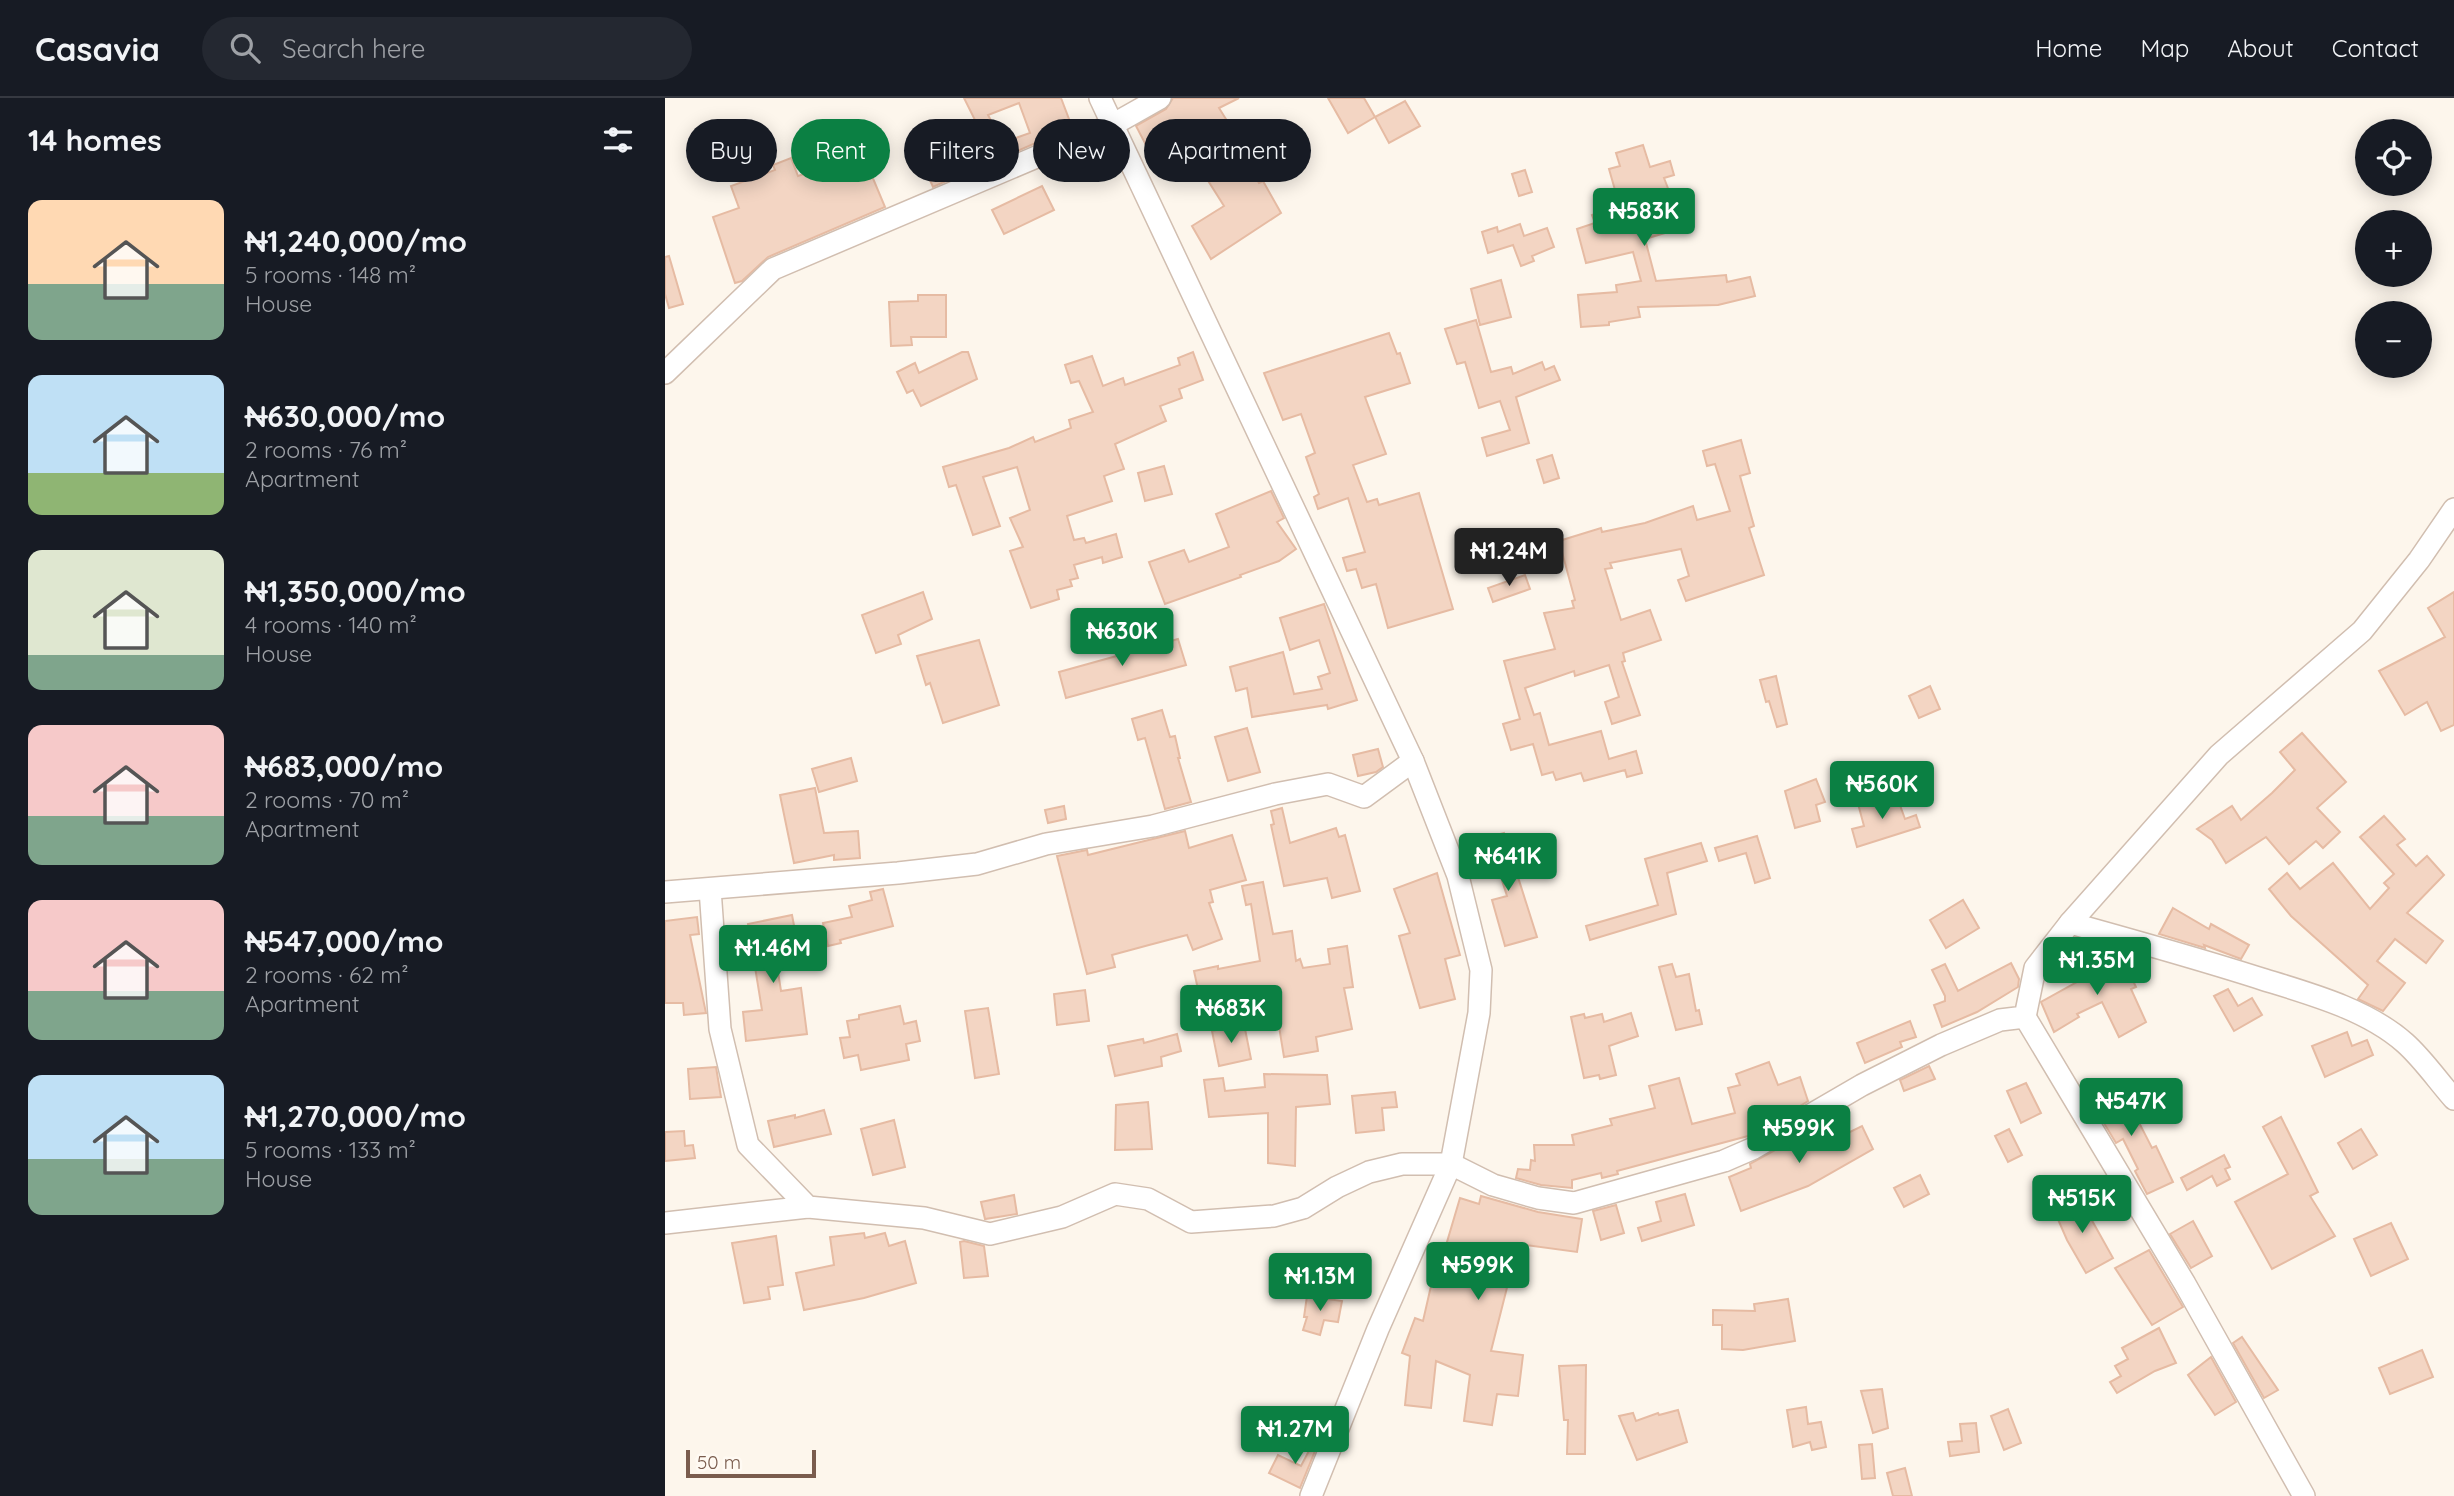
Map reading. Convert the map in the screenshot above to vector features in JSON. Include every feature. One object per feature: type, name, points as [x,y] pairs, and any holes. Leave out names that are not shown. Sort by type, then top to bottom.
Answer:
[{"type":"street","points":[[1100,98],[1111,119]]},
{"type":"street","points":[[1123,119],[1160,98]]},
{"type":"street","points":[[665,373],[773,269],[1033,158]]},
{"type":"street","points":[[1130,158],[1413,761],[1458,876],[1481,970],[1479,1013],[1451,1164],[1378,1329],[1311,1496]]},
{"type":"street","points":[[2304,1496],[2185,1284],[2025,1017],[2035,968],[2070,923],[2219,755],[2361,631],[2419,560],[2454,509]]},
{"type":"street","points":[[665,892],[977,864],[1046,844],[1153,826],[1275,794],[1328,784],[1364,797],[1413,761]]},
{"type":"street","points":[[710,889],[720,1029],[748,1145],[809,1207]]},
{"type":"street","points":[[2070,923],[2304,992],[2377,1023],[2405,1043],[2454,1099]]},
{"type":"street","points":[[665,1223],[809,1207],[924,1218],[991,1234],[1062,1217],[1115,1194],[1148,1199],[1191,1222],[1275,1216],[1303,1208],[1369,1172],[1402,1164],[1451,1164],[1493,1185],[1538,1198],[1574,1203],[1724,1161],[1754,1148],[1862,1085],[1941,1045],[2000,1020],[2025,1017]]},
{"type":"building","points":[[964,98],[1061,98],[1069,119],[1033,119],[1033,144],[1019,150],[1019,137],[1030,133],[1019,103],[988,115],[990,119],[974,119]]},
{"type":"building","points":[[1173,98],[1239,98],[1219,108],[1226,119],[1148,119],[1166,109]]},
{"type":"building","points":[[1328,98],[1364,98],[1375,117],[1348,133]]},
{"type":"building","points":[[1405,101],[1420,126],[1389,143],[1375,117]]},
{"type":"building","points":[[1144,121],[1144,141],[1136,126]]},
{"type":"building","points":[[1643,145],[1650,167],[1670,161],[1674,175],[1664,178],[1676,209],[1672,211],[1678,229],[1645,239],[1656,281],[1726,275],[1727,282],[1750,277],[1755,296],[1718,305],[1638,307],[1640,317],[1609,322],[1609,325],[1581,327],[1578,295],[1617,292],[1616,285],[1641,281],[1633,252],[1586,263],[1577,229],[1595,223],[1592,215],[1619,204],[1609,169],[1620,166],[1616,153]]},
{"type":"building","points":[[791,158],[791,182],[875,182],[885,207],[768,257],[742,281],[735,283],[713,217],[739,208],[731,186],[742,182],[777,182],[777,163]]},
{"type":"building","points":[[1525,170],[1532,192],[1519,196],[1512,174]]},
{"type":"building","points":[[931,182],[944,182],[933,187]]},
{"type":"building","points":[[1209,182],[1264,182],[1281,213],[1211,259],[1192,226],[1224,206]]},
{"type":"building","points":[[1042,186],[1054,210],[1004,234],[992,210]]},
{"type":"building","points":[[1520,224],[1524,236],[1547,228],[1554,247],[1532,256],[1534,261],[1521,266],[1513,245],[1488,253],[1482,232],[1497,227],[1498,232]]},
{"type":"building","points":[[669,256],[683,304],[669,308],[665,294],[665,257]]},
{"type":"building","points":[[1501,280],[1511,317],[1480,325],[1471,289]]},
{"type":"building","points":[[918,295],[946,295],[946,337],[911,337],[912,345],[891,346],[889,302],[918,301]]},
{"type":"building","points":[[1476,320],[1491,372],[1511,367],[1513,374],[1542,362],[1545,370],[1554,366],[1560,380],[1516,397],[1529,443],[1487,456],[1482,438],[1510,430],[1500,401],[1479,408],[1465,362],[1457,364],[1445,329]]},
{"type":"building","points":[[1389,333],[1397,354],[1400,353],[1410,383],[1365,397],[1386,454],[1353,465],[1367,502],[1377,499],[1379,505],[1419,493],[1453,609],[1388,628],[1376,584],[1362,588],[1356,569],[1347,571],[1343,558],[1365,552],[1348,498],[1318,509],[1314,497],[1319,494],[1306,457],[1315,453],[1301,414],[1283,420],[1264,373]]},
{"type":"building","points":[[962,352],[968,352],[977,379],[921,406],[913,390],[907,393],[897,372],[915,363],[919,373]]},
{"type":"building","points":[[1193,352],[1203,380],[1179,389],[1182,398],[1160,406],[1166,421],[1115,444],[1124,469],[1104,476],[1112,501],[1067,516],[1074,540],[1084,538],[1086,543],[1116,534],[1122,557],[1103,563],[1102,557],[1074,565],[1078,578],[1070,580],[1072,586],[1057,590],[1059,599],[1031,608],[1010,551],[1023,547],[1010,518],[1030,510],[1017,467],[983,477],[1000,526],[973,535],[956,485],[949,487],[943,467],[1009,448],[1033,437],[1035,442],[1071,428],[1069,420],[1093,412],[1079,381],[1071,383],[1065,365],[1092,356],[1103,386],[1123,378],[1125,385],[1180,365],[1178,358]]},
{"type":"building","points":[[1741,440],[1750,473],[1740,476],[1754,526],[1749,528],[1764,575],[1686,601],[1678,580],[1689,576],[1681,549],[1610,563],[1612,568],[1605,569],[1621,620],[1650,610],[1661,640],[1623,653],[1625,661],[1622,662],[1640,715],[1612,724],[1605,702],[1619,697],[1609,665],[1575,676],[1574,671],[1525,688],[1534,715],[1540,713],[1549,745],[1601,731],[1609,759],[1636,751],[1642,773],[1627,777],[1625,770],[1584,781],[1581,773],[1556,780],[1553,772],[1542,775],[1533,744],[1511,750],[1503,724],[1520,719],[1504,661],[1555,649],[1544,613],[1574,608],[1572,601],[1575,600],[1559,541],[1601,528],[1602,532],[1645,523],[1693,506],[1697,520],[1730,511],[1715,464],[1707,466],[1703,451]]},
{"type":"building","points":[[1552,455],[1559,478],[1544,483],[1537,460]]},
{"type":"building","points":[[1164,466],[1172,494],[1145,501],[1138,473]]},
{"type":"building","points":[[1271,491],[1284,518],[1277,522],[1296,549],[1279,561],[1240,575],[1241,577],[1165,604],[1149,562],[1184,550],[1189,562],[1229,547],[1216,514]]},
{"type":"building","points":[[1525,575],[1530,589],[1493,602],[1488,588]]},
{"type":"building","points":[[923,592],[932,619],[898,635],[901,644],[876,653],[862,615]]},
{"type":"building","points":[[2454,592],[2454,725],[2441,731],[2427,702],[2405,715],[2379,671],[2445,637],[2428,608]]},
{"type":"building","points":[[1324,604],[1357,700],[1328,709],[1327,705],[1252,717],[1247,688],[1236,691],[1230,667],[1283,652],[1294,694],[1322,689],[1318,677],[1330,673],[1319,640],[1290,650],[1280,618]]},
{"type":"building","points":[[1178,639],[1186,665],[1066,698],[1059,672]]},
{"type":"building","points":[[979,640],[999,705],[943,723],[930,683],[926,685],[917,656]]},
{"type":"building","points":[[1776,676],[1787,724],[1777,727],[1760,680]]},
{"type":"building","points":[[1930,686],[1940,709],[1919,718],[1909,696]]},
{"type":"building","points":[[1162,710],[1170,737],[1175,736],[1178,758],[1191,802],[1165,809],[1145,738],[1138,740],[1132,719]]},
{"type":"building","points":[[1247,728],[1260,772],[1228,781],[1215,737]]},
{"type":"building","points":[[2302,733],[2346,782],[2317,808],[2340,832],[2323,848],[2316,841],[2289,864],[2266,837],[2226,863],[2212,840],[2197,829],[2232,806],[2241,820],[2272,793],[2295,770],[2280,752]]},
{"type":"building","points":[[1378,749],[1383,767],[1376,772],[1358,776],[1353,755]]},
{"type":"building","points":[[851,758],[857,781],[819,792],[812,769]]},
{"type":"building","points":[[1816,779],[1825,802],[1816,805],[1820,821],[1795,828],[1785,791]]},
{"type":"building","points":[[815,788],[824,833],[858,831],[860,858],[834,860],[834,855],[794,863],[780,795]]},
{"type":"building","points":[[1874,796],[1876,805],[1897,797],[1905,819],[1916,815],[1920,827],[1857,847],[1852,829],[1864,826],[1857,800]]},
{"type":"building","points":[[1064,806],[1066,819],[1048,823],[1045,810]]},
{"type":"building","points":[[1282,808],[1290,843],[1336,828],[1339,837],[1345,835],[1360,891],[1332,898],[1327,878],[1284,886],[1271,825],[1274,824],[1271,811]]},
{"type":"building","points":[[2384,816],[2405,839],[2397,845],[2416,866],[2427,856],[2444,875],[2407,913],[2443,941],[2426,963],[2395,939],[2377,961],[2405,983],[2383,1011],[2358,999],[2368,985],[2291,916],[2269,889],[2287,873],[2300,889],[2333,863],[2370,909],[2389,888],[2384,883],[2394,874],[2360,837]]},
{"type":"building","points":[[1185,831],[1189,848],[1232,835],[1246,880],[1210,890],[1213,902],[1209,903],[1222,939],[1193,950],[1187,935],[1112,955],[1115,967],[1087,974],[1057,856],[1087,850],[1088,855]]},
{"type":"building","points":[[1504,833],[1537,937],[1505,946],[1492,900],[1507,896],[1496,862],[1474,869],[1470,855],[1492,849],[1489,837]]},
{"type":"building","points":[[1757,836],[1770,878],[1755,883],[1746,853],[1719,861],[1715,848]]},
{"type":"building","points":[[1701,843],[1707,861],[1667,873],[1676,914],[1590,940],[1586,926],[1658,905],[1645,859]]},
{"type":"building","points":[[1437,873],[1460,955],[1445,959],[1455,999],[1420,1008],[1399,936],[1410,933],[1394,889]]},
{"type":"building","points":[[1263,882],[1273,934],[1292,931],[1296,961],[1300,959],[1303,968],[1330,964],[1328,949],[1347,946],[1353,987],[1344,988],[1352,1029],[1316,1037],[1318,1051],[1284,1057],[1274,996],[1238,1000],[1237,987],[1199,994],[1194,971],[1260,961],[1251,904],[1246,905],[1242,886]]},
{"type":"building","points":[[883,889],[893,926],[840,940],[841,943],[828,946],[823,923],[852,917],[849,906],[872,900],[870,892]]},
{"type":"building","points":[[1963,900],[1979,928],[1946,948],[1930,920]]},
{"type":"building","points":[[2173,908],[2209,929],[2211,924],[2249,945],[2241,959],[2204,945],[2205,948],[2159,934]]},
{"type":"building","points":[[792,915],[797,941],[774,946],[781,991],[801,988],[807,1034],[746,1041],[743,1012],[762,1010],[748,924]]},
{"type":"building","points":[[697,917],[699,934],[690,935],[706,1013],[684,1015],[683,1003],[665,1003],[665,921]]},
{"type":"building","points":[[2100,953],[2106,970],[2124,962],[2136,987],[2131,989],[2146,1022],[2119,1037],[2102,1002],[2077,1014],[2079,1017],[2054,1032],[2041,1002],[2084,978],[2077,965]]},
{"type":"building","points":[[2011,963],[2019,979],[2018,987],[1977,1012],[1942,1027],[1934,1005],[1945,1001],[1945,996],[1932,970],[1945,964],[1958,991]]},
{"type":"building","points":[[1672,964],[1676,977],[1689,974],[1696,1011],[1699,1010],[1702,1024],[1676,1030],[1659,967]]},
{"type":"building","points":[[2228,989],[2238,1006],[2252,998],[2262,1015],[2234,1031],[2214,996]]},
{"type":"building","points":[[1085,990],[1089,1021],[1057,1025],[1054,994]]},
{"type":"building","points":[[900,1006],[904,1024],[916,1021],[920,1041],[906,1044],[909,1060],[861,1070],[858,1055],[844,1058],[840,1038],[850,1037],[847,1021],[859,1019],[859,1015]]},
{"type":"building","points":[[988,1008],[999,1074],[975,1078],[965,1011]]},
{"type":"building","points":[[1631,1013],[1638,1036],[1609,1046],[1616,1075],[1600,1079],[1599,1075],[1584,1078],[1571,1017],[1584,1014],[1585,1018],[1602,1014],[1604,1022]]},
{"type":"building","points":[[1910,1021],[1916,1037],[1900,1042],[1902,1047],[1865,1063],[1857,1043]]},
{"type":"building","points":[[1244,1024],[1251,1059],[1219,1066],[1212,1031]]},
{"type":"building","points":[[2347,1032],[2352,1046],[2367,1040],[2373,1055],[2325,1077],[2312,1046]]},
{"type":"building","points":[[1177,1034],[1181,1051],[1161,1057],[1162,1066],[1115,1076],[1108,1046],[1143,1039],[1144,1043]]},
{"type":"building","points":[[1769,1062],[1778,1085],[1800,1077],[1808,1101],[1792,1111],[1752,1125],[1754,1133],[1748,1136],[1617,1171],[1618,1174],[1602,1178],[1601,1173],[1572,1180],[1572,1188],[1541,1185],[1516,1178],[1518,1169],[1530,1170],[1531,1160],[1535,1161],[1534,1145],[1574,1145],[1572,1135],[1612,1125],[1610,1119],[1655,1108],[1649,1086],[1679,1078],[1692,1124],[1735,1113],[1728,1088],[1740,1085],[1736,1074]]},
{"type":"building","points":[[1929,1066],[1935,1079],[1904,1091],[1900,1080]]},
{"type":"building","points":[[716,1067],[721,1097],[690,1099],[688,1069]]},
{"type":"building","points":[[1264,1074],[1327,1075],[1330,1104],[1296,1107],[1295,1166],[1268,1163],[1268,1113],[1209,1117],[1204,1080],[1223,1078],[1225,1091],[1265,1087]]},
{"type":"building","points":[[2101,1080],[2112,1107],[2127,1099],[2152,1148],[2156,1146],[2173,1182],[2147,1194],[2123,1139],[2116,1143],[2087,1095],[2084,1086]]},
{"type":"building","points":[[2026,1083],[2041,1113],[2021,1123],[2007,1091]]},
{"type":"building","points":[[1395,1092],[1397,1107],[1382,1108],[1384,1130],[1356,1133],[1352,1096]]},
{"type":"building","points":[[1148,1102],[1152,1149],[1115,1150],[1116,1105]]},
{"type":"building","points":[[824,1110],[831,1134],[774,1147],[768,1121],[795,1115],[795,1118]]},
{"type":"building","points":[[2281,1117],[2318,1192],[2310,1196],[2335,1236],[2272,1269],[2235,1202],[2288,1174],[2263,1127]]},
{"type":"building","points":[[894,1120],[905,1167],[873,1175],[861,1129]]},
{"type":"building","points":[[1840,1122],[1846,1134],[1862,1126],[1873,1149],[1808,1186],[1741,1211],[1729,1177],[1751,1168],[1750,1164],[1813,1129],[1817,1134]]},
{"type":"building","points":[[2009,1129],[2022,1155],[2008,1162],[1995,1136]]},
{"type":"building","points":[[2361,1129],[2377,1155],[2353,1169],[2338,1143]]},
{"type":"building","points":[[684,1131],[685,1146],[693,1145],[695,1158],[665,1161],[665,1132]]},
{"type":"building","points":[[2224,1155],[2230,1167],[2225,1169],[2230,1179],[2217,1186],[2212,1176],[2187,1190],[2181,1178]]},
{"type":"building","points":[[1920,1175],[1929,1194],[1904,1207],[1894,1188]]},
{"type":"building","points":[[1685,1194],[1694,1225],[1642,1241],[1638,1228],[1661,1221],[1656,1202]]},
{"type":"building","points":[[1014,1195],[1017,1214],[985,1219],[981,1202]]},
{"type":"building","points":[[2062,1195],[2070,1212],[2085,1208],[2113,1258],[2086,1273],[2067,1240],[2050,1201]]},
{"type":"building","points":[[1481,1196],[1538,1212],[1582,1219],[1577,1252],[1518,1244],[1491,1351],[1523,1355],[1518,1396],[1497,1394],[1492,1425],[1464,1421],[1470,1375],[1436,1361],[1431,1408],[1405,1405],[1410,1356],[1402,1353],[1415,1318],[1423,1321],[1439,1251],[1444,1252],[1460,1198],[1479,1204]]},
{"type":"building","points":[[1616,1205],[1624,1233],[1601,1240],[1593,1211]]},
{"type":"building","points":[[2193,1221],[2212,1256],[2191,1268],[2170,1234]]},
{"type":"building","points":[[2391,1223],[2408,1259],[2371,1276],[2354,1239]]},
{"type":"building","points":[[864,1233],[865,1238],[885,1233],[889,1246],[905,1241],[916,1283],[864,1298],[804,1310],[796,1273],[834,1265],[830,1237]]},
{"type":"building","points":[[776,1236],[783,1285],[768,1287],[770,1299],[744,1303],[732,1243]]},
{"type":"building","points":[[960,1242],[984,1246],[988,1276],[964,1278]]},
{"type":"building","points":[[2149,1250],[2183,1307],[2152,1325],[2115,1268]]},
{"type":"building","points":[[1307,1296],[1342,1301],[1338,1322],[1324,1320],[1320,1335],[1303,1330],[1307,1317],[1304,1317]]},
{"type":"building","points":[[1788,1299],[1795,1341],[1743,1350],[1722,1349],[1722,1325],[1713,1325],[1713,1310],[1755,1311],[1754,1304]]},
{"type":"building","points":[[2159,1328],[2176,1363],[2155,1371],[2117,1393],[2110,1382],[2121,1376],[2115,1366],[2128,1359],[2122,1348]]},
{"type":"building","points":[[2242,1337],[2278,1390],[2264,1398],[2233,1343]]},
{"type":"building","points":[[2422,1350],[2433,1377],[2390,1394],[2379,1368]]},
{"type":"building","points":[[2211,1357],[2236,1402],[2215,1415],[2188,1375]]},
{"type":"building","points":[[1586,1365],[1585,1454],[1567,1454],[1568,1420],[1564,1420],[1559,1366]]},
{"type":"building","points":[[1882,1389],[1888,1428],[1873,1433],[1861,1391]]},
{"type":"building","points":[[1806,1407],[1808,1424],[1821,1422],[1826,1447],[1812,1450],[1810,1442],[1793,1447],[1787,1410]]},
{"type":"building","points":[[2008,1409],[2021,1443],[2004,1450],[1991,1416]]},
{"type":"building","points":[[1678,1410],[1687,1442],[1637,1460],[1619,1416],[1633,1413],[1636,1421],[1658,1413],[1659,1415]]},
{"type":"building","points":[[1976,1423],[1979,1452],[1950,1456],[1948,1442],[1962,1441],[1960,1424]]},
{"type":"building","points":[[1321,1428],[1324,1429],[1300,1488],[1269,1473],[1278,1455],[1301,1466]]},
{"type":"building","points":[[1872,1444],[1875,1478],[1862,1479],[1859,1445]]},
{"type":"building","points":[[1905,1468],[1912,1496],[1893,1496],[1887,1473]]}]
